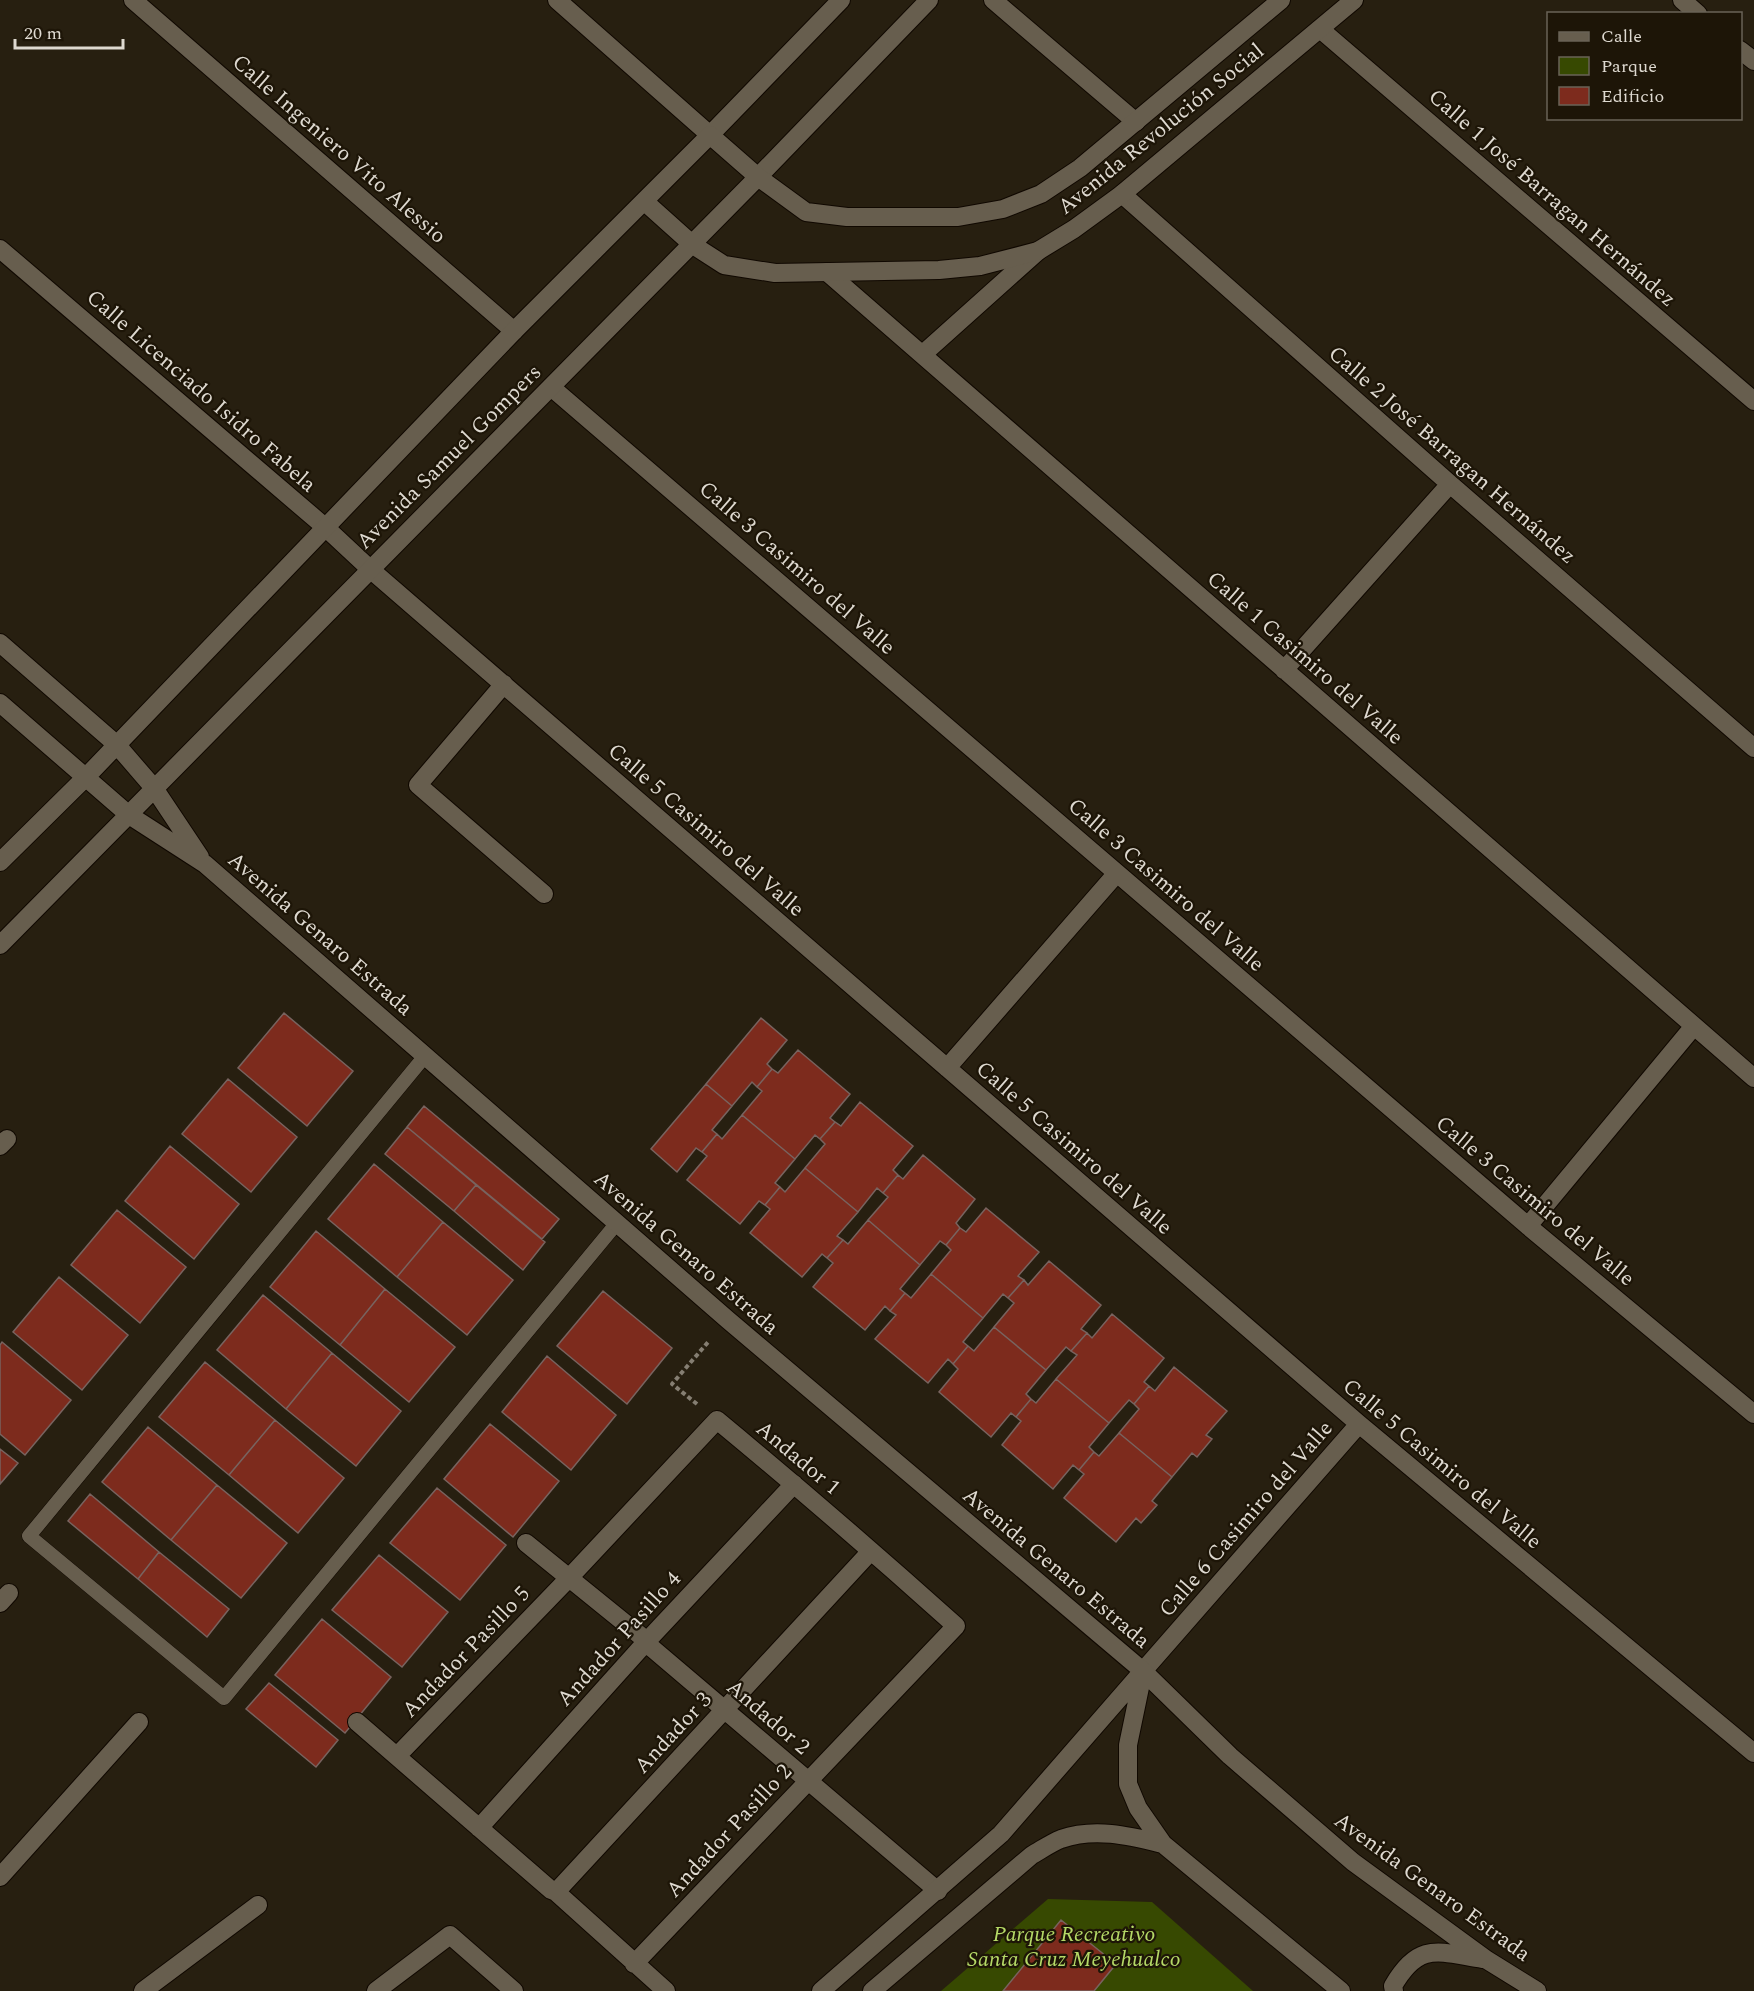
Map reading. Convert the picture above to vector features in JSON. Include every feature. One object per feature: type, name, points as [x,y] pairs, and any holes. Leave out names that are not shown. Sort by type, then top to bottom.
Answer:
[{"type":"street","name":"Calle Ingeniero Vito Alessio","points":[[134,0],[514,331]]},
{"type":"street","name":"Avenida Revolución Social","points":[[557,0],[758,177],[806,212],[847,217],[958,217],[1003,209],[1041,194],[1080,168],[1281,0]]},
{"type":"street","name":"Avenida Samuel Gompers","points":[[0,862],[86,777],[514,331],[645,202],[841,0]]},
{"type":"street","name":"Avenida Samuel Gompers","points":[[0,945],[693,245],[929,0]]},
{"type":"street","points":[[993,0],[1136,122]]},
{"type":"street","name":"Avenida Revolución Social","points":[[645,202],[693,245],[724,265],[775,273],[939,270],[980,266],[1038,250],[1074,230],[1122,194],[1354,0]]},
{"type":"street","points":[[1682,0],[1696,12]]},
{"type":"street","name":"Calle 1 José Barragan Hernández","points":[[1320,29],[1754,401]]},
{"type":"street","points":[[1742,52],[1754,62]]},
{"type":"street","name":"Calle 2 José Barragan Hernández","points":[[1122,194],[1450,484],[1754,748]]},
{"type":"street","name":"Calle Licenciado Isidro Fabela","points":[[0,249],[325,527],[370,569]]},
{"type":"street","points":[[923,354],[1038,250]]},
{"type":"street","name":"Calle 1 Casimiro del Valle","points":[[827,272],[1754,1078]]},
{"type":"street","name":"Calle 3 Casimiro del Valle","points":[[550,387],[1528,1226],[1754,1414]]},
{"type":"street","points":[[1284,670],[1450,484]]},
{"type":"street","name":"Calle 5 Casimiro del Valle","points":[[370,569],[1359,1424],[1754,1753]]},
{"type":"street","name":"Avenida Genaro Estrada","points":[[0,643],[116,744],[154,788],[205,864]]},
{"type":"street","points":[[504,684],[418,785],[544,894]]},
{"type":"street","name":"Avenida Genaro Estrada","points":[[0,702],[129,815],[205,864],[728,1320],[1143,1671],[1230,1756],[1353,1862],[1487,1960],[1536,1991]]},
{"type":"street","points":[[947,1068],[1117,873]]},
{"type":"street","points":[[1528,1226],[1694,1026]]},
{"type":"street","name":"Andador 1","points":[[717,1420],[956,1626]]},
{"type":"street","name":"Andador Pasillo 5","points":[[397,1756],[717,1420]]},
{"type":"street","name":"Calle 6 Casimiro del Valle","points":[[821,1991],[1001,1834],[1359,1424]]},
{"type":"street","name":"Andador Pasillo 4","points":[[479,1828],[647,1641],[794,1484]]},
{"type":"street","points":[[526,1543],[568,1579]]},
{"type":"street","name":"Andador 3","points":[[556,1892],[871,1551]]},
{"type":"street","name":"Andador 2","points":[[568,1579],[647,1641],[646,1643],[938,1891]]},
{"type":"street","name":"Andador Pasillo 2","points":[[634,1964],[956,1626]]},
{"type":"street","name":"Avenida Genaro Estrada","points":[[1143,1671],[1128,1745],[1128,1784],[1138,1808],[1163,1844],[1341,1991]]},
{"type":"street","points":[[0,1877],[139,1722]]},
{"type":"street","points":[[357,1722],[556,1892],[666,1991]]},
{"type":"street","points":[[872,1991],[1032,1855],[1061,1839],[1086,1833],[1117,1833],[1163,1844]]},
{"type":"street","points":[[143,1991],[258,1905]]},
{"type":"street","points":[[386,1988],[450,1935],[514,1991]]},
{"type":"street","points":[[1394,1991],[1393,1986],[1403,1969],[1416,1957],[1435,1952],[1487,1960]]},
{"type":"lane","points":[[425,1056],[29,1536],[224,1698],[617,1223]]},
{"type":"path","points":[[717,1420],[672,1384],[728,1320]]},
{"type":"green space","name":"Parque Recreativo Santa Cruz Meyehualco","points":[[1048,1899],[1152,1902],[1253,1991],[941,1991]]},
{"type":"building","points":[[284,1013],[353,1071],[307,1126],[238,1068]]},
{"type":"building","points":[[761,1018],[787,1040],[767,1064],[772,1069],[757,1087],[752,1082],[732,1106],[706,1084]]},
{"type":"building","points":[[798,1050],[850,1094],[830,1118],[835,1122],[820,1139],[815,1135],[795,1159],[742,1115],[762,1091],[757,1087],[772,1069],[778,1073]]},
{"type":"building","points":[[228,1079],[297,1137],[251,1192],[182,1134]]},
{"type":"building","points":[[706,1084],[732,1106],[712,1130],[717,1134],[702,1152],[696,1148],[677,1172],[651,1149]]},
{"type":"building","points":[[860,1102],[913,1146],[893,1170],[898,1175],[883,1193],[877,1188],[858,1212],[805,1168],[825,1144],[820,1139],[835,1122],[841,1126]]},
{"type":"building","points":[[424,1106],[559,1219],[542,1239],[407,1127]]},
{"type":"building","points":[[742,1115],[795,1159],[775,1183],[780,1187],[765,1205],[759,1201],[740,1224],[687,1180],[707,1156],[702,1152],[717,1134],[722,1139]]},
{"type":"building","points":[[407,1127],[476,1185],[454,1211],[385,1154]]},
{"type":"building","points":[[170,1146],[239,1204],[194,1259],[125,1201]]},
{"type":"building","points":[[923,1155],[975,1199],[956,1223],[960,1228],[946,1245],[940,1241],[920,1265],[868,1220],[888,1197],[883,1193],[898,1175],[903,1179]]},
{"type":"building","points":[[374,1164],[443,1222],[397,1277],[328,1219]]},
{"type":"building","points":[[805,1168],[858,1212],[837,1236],[843,1240],[827,1258],[822,1254],[802,1277],[750,1233],[770,1209],[765,1205],[780,1187],[785,1192]]},
{"type":"building","points":[[476,1185],[545,1242],[523,1270],[454,1211]]},
{"type":"building","points":[[986,1208],[1039,1252],[1018,1276],[1024,1280],[1008,1298],[1003,1294],[983,1318],[931,1274],[951,1250],[946,1245],[960,1228],[966,1232]]},
{"type":"building","points":[[117,1210],[186,1267],[140,1323],[71,1265]]},
{"type":"building","points":[[868,1220],[920,1265],[900,1289],[905,1293],[890,1311],[885,1306],[865,1330],[813,1287],[833,1263],[827,1258],[843,1240],[848,1244]]},
{"type":"building","points":[[443,1222],[513,1280],[467,1335],[397,1277]]},
{"type":"building","points":[[316,1231],[385,1289],[340,1345],[270,1287]]},
{"type":"building","points":[[1049,1261],[1101,1305],[1081,1329],[1087,1333],[1071,1351],[1066,1347],[1046,1370],[994,1327],[1014,1303],[1008,1298],[1024,1280],[1028,1285]]},
{"type":"building","points":[[931,1274],[983,1318],[963,1342],[968,1346],[953,1364],[948,1359],[928,1383],[875,1339],[896,1315],[890,1311],[905,1293],[911,1298]]},
{"type":"building","points":[[59,1277],[128,1335],[82,1390],[13,1332]]},
{"type":"building","points":[[385,1289],[455,1347],[409,1402],[340,1345]]},
{"type":"building","points":[[603,1291],[672,1348],[627,1404],[557,1346]]},
{"type":"building","points":[[263,1295],[332,1353],[286,1409],[217,1350]]},
{"type":"building","points":[[1112,1314],[1164,1358],[1144,1382],[1149,1386],[1134,1404],[1129,1400],[1109,1423],[1056,1379],[1077,1355],[1071,1351],[1087,1333],[1092,1338]]},
{"type":"building","points":[[994,1327],[1046,1370],[1026,1394],[1031,1399],[1016,1417],[1011,1413],[991,1437],[939,1392],[958,1369],[953,1364],[968,1346],[974,1351]]},
{"type":"building","points":[[2,1342],[71,1400],[25,1455],[0,1434],[0,1345]]},
{"type":"building","points":[[332,1353],[401,1411],[356,1466],[286,1409]]},
{"type":"building","points":[[547,1356],[616,1415],[571,1470],[502,1412]]},
{"type":"building","points":[[205,1362],[275,1420],[229,1475],[159,1417]]},
{"type":"building","points":[[1174,1367],[1227,1411],[1206,1435],[1212,1439],[1197,1457],[1192,1453],[1172,1477],[1119,1433],[1139,1409],[1134,1404],[1149,1386],[1155,1391]]},
{"type":"building","points":[[1056,1379],[1109,1423],[1089,1447],[1094,1452],[1079,1470],[1073,1465],[1053,1489],[1002,1445],[1021,1421],[1016,1417],[1031,1399],[1036,1403]]},
{"type":"building","points":[[275,1420],[344,1478],[298,1533],[229,1475]]},
{"type":"building","points":[[490,1424],[559,1481],[513,1537],[444,1479]]},
{"type":"building","points":[[148,1427],[217,1485],[171,1540],[102,1482]]},
{"type":"building","points":[[1119,1433],[1172,1477],[1152,1501],[1157,1505],[1141,1523],[1136,1518],[1116,1542],[1064,1498],[1084,1474],[1079,1470],[1094,1452],[1099,1456]]},
{"type":"building","points":[[0,1449],[18,1463],[0,1484]]},
{"type":"building","points":[[217,1485],[287,1543],[241,1598],[171,1540]]},
{"type":"building","points":[[437,1488],[506,1545],[460,1600],[390,1543]]},
{"type":"building","points":[[90,1494],[159,1552],[138,1579],[68,1521]]},
{"type":"building","points":[[159,1552],[229,1609],[207,1637],[138,1579]]},
{"type":"building","points":[[379,1555],[448,1612],[402,1667],[332,1610]]},
{"type":"building","points":[[322,1619],[391,1677],[345,1733],[275,1675]]},
{"type":"building","points":[[269,1683],[338,1740],[316,1767],[246,1709]]},
{"type":"building","points":[[1061,1920],[1116,1964],[1094,1991],[1003,1991]]}]
